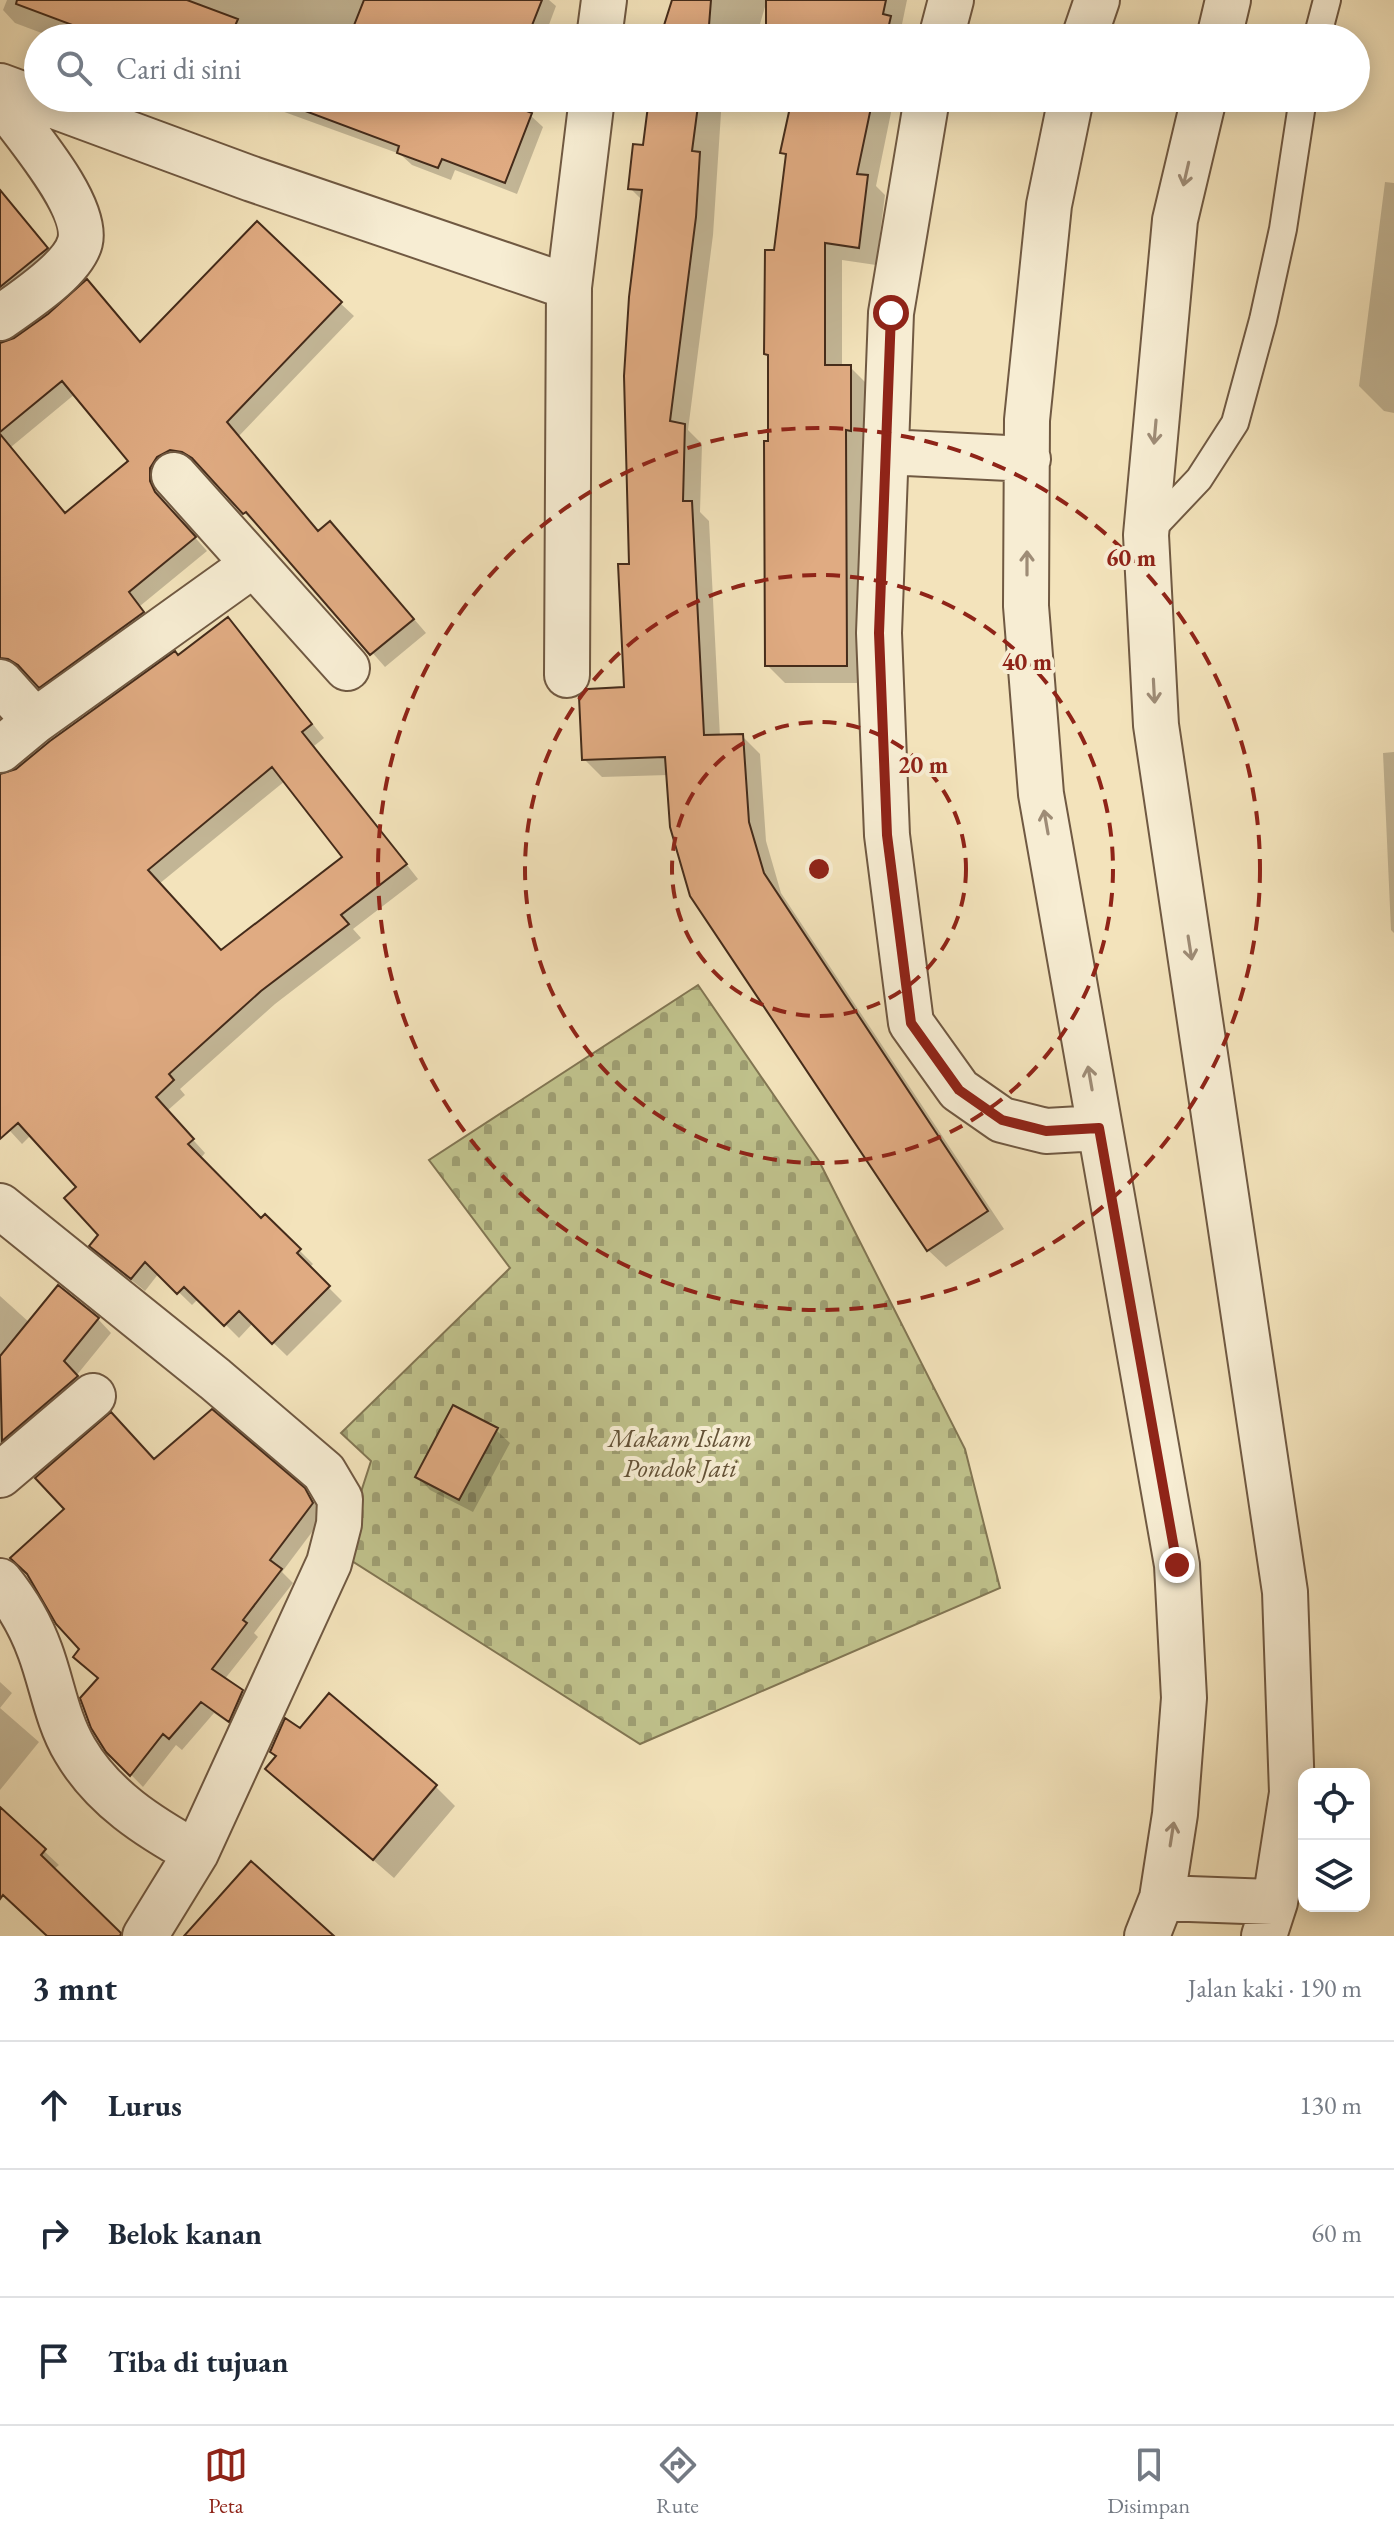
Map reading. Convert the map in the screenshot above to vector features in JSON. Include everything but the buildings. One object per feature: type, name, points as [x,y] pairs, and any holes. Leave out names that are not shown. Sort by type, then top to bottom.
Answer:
[{"type":"street","points":[[601,24],[604,0]]},
{"type":"street","points":[[945,24],[951,0]]},
{"type":"street","points":[[1089,24],[1097,0]]},
{"type":"street","points":[[1222,24],[1228,0]]},
{"type":"street","points":[[0,86],[24,95]]},
{"type":"street","points":[[0,99],[70,195],[80,224],[80,243],[71,259],[42,287],[0,318]]},
{"type":"street","points":[[70,112],[252,179],[569,287]]},
{"type":"street","points":[[567,675],[569,287],[590,112]]},
{"type":"street","points":[[925,112],[891,313],[879,633],[887,835],[911,1023],[959,1090],[1002,1120],[1046,1131],[1099,1128]]},
{"type":"street","points":[[1068,112],[1049,205],[1027,420],[1026,606],[1041,794],[1177,1565],[1184,1698],[1175,1814],[1154,1917],[1269,1919],[1292,1793],[1285,1592],[1156,725],[1146,535],[1175,220],[1201,112]]},
{"type":"street","points":[[886,452],[1028,459]]},
{"type":"street","points":[[174,475],[347,668]]},
{"type":"street","points":[[0,750],[35,721],[254,564]]},
{"type":"street","points":[[0,682],[35,721]]},
{"type":"street","points":[[0,1206],[215,1379],[324,1472],[340,1499],[339,1524],[329,1563],[196,1853],[145,1936]]},
{"type":"street","points":[[0,1475],[93,1396]]},
{"type":"street","points":[[0,1581],[15,1600],[39,1648],[70,1738],[93,1776],[110,1795],[154,1830],[196,1853]]},
{"type":"lane","points":[[1321,24],[1327,0]]},
{"type":"lane","points":[[1146,535],[1199,479],[1235,423],[1263,320],[1283,229],[1301,112]]},
{"type":"green space","name":"Makam Islam Pondok Jati","points":[[698,985],[819,1161],[965,1449],[1000,1588],[640,1744],[341,1554],[371,1461],[341,1433],[510,1268],[429,1160]]},
{"type":"route","points":[[891,313],[879,633],[887,835],[911,1023],[959,1090],[1002,1120],[1046,1131],[1099,1128],[1177,1565]]}]
